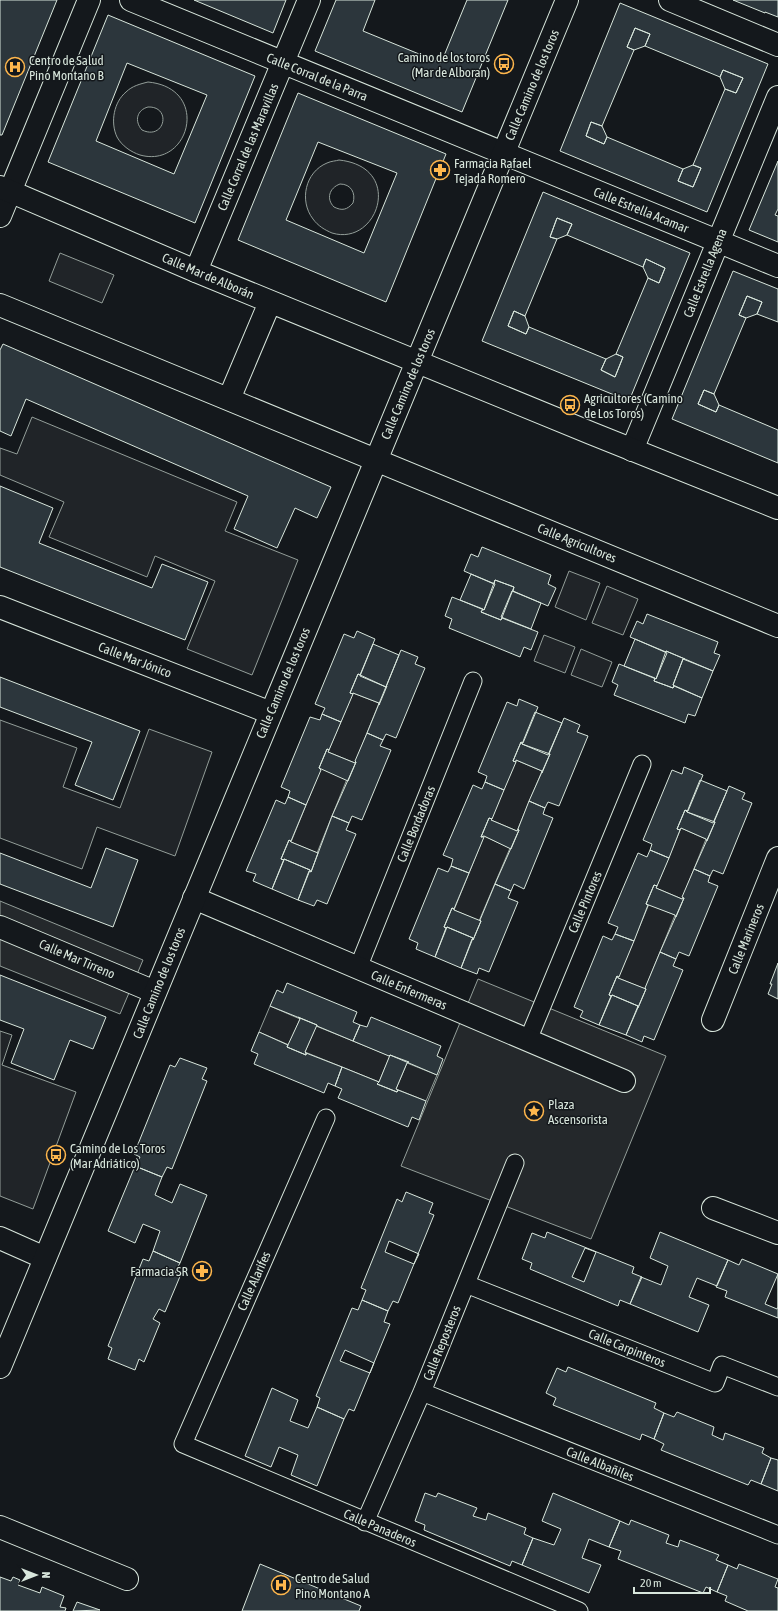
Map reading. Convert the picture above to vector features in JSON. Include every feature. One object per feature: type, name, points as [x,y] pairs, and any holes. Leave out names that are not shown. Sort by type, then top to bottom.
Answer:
[{"type":"street","points":[[0,216],[5,190],[89,0]]},
{"type":"street","name":"Calle Corral de la Parra","points":[[131,0],[504,153]]},
{"type":"street","name":"Calle Corral de las Maravillas","points":[[196,271],[309,0]]},
{"type":"street","name":"Calle Camino de los toros","points":[[0,1367],[567,0]]},
{"type":"street","points":[[670,0],[778,45]]},
{"type":"street","name":"Calle Estrella Agena","points":[[632,450],[778,97]]},
{"type":"street","name":"Calle Estrella Acamar","points":[[504,153],[778,266]]},
{"type":"street","name":"Calle Mar de Alborán","points":[[5,190],[417,363]]},
{"type":"street","points":[[229,399],[270,302]]},
{"type":"street","points":[[0,305],[376,460]]},
{"type":"street","points":[[417,363],[778,508]]},
{"type":"street","name":"Calle Agricultores","points":[[376,460],[778,626]]},
{"type":"street","name":"Calle Mar Jónico","points":[[0,607],[271,713]]},
{"type":"street","name":"Calle Bordadoras","points":[[358,968],[473,681]]},
{"type":"street","name":"Calle Pintores","points":[[528,1040],[642,764]]},
{"type":"street","name":"Calle Marineros","points":[[713,1020],[778,858]]},
{"type":"street","name":"Calle Enfermeras","points":[[194,898],[624,1082]]},
{"type":"street","name":"Calle Mar Tirreno","points":[[0,927],[155,992]]},
{"type":"street","name":"Calle Alarifes","points":[[182,1444],[326,1118]]},
{"type":"street","name":"Calle Reposteros","points":[[365,1522],[422,1392],[515,1163]]},
{"type":"street","points":[[713,1208],[778,1233]]},
{"type":"street","points":[[0,1238],[45,1258]]},
{"type":"street","name":"Calle Carpinteros","points":[[466,1284],[715,1383],[722,1365],[778,1387]]},
{"type":"street","name":"Calle Albañiles","points":[[422,1392],[778,1535]]},
{"type":"street","name":"Calle Panaderos","points":[[182,1444],[579,1611]]},
{"type":"street","points":[[0,1527],[127,1579]]},
{"type":"shaded area","points":[[148,82],[168,87],[180,98],[186,111],[186,126],[181,140],[171,150],[157,156],[140,155],[127,148],[117,137],[114,125],[114,113],[122,96],[131,88]],"holes":[[[144,108],[156,108],[163,117],[163,122],[160,127],[156,131],[150,132],[142,130],[137,120],[139,113]]]},
{"type":"shaded area","points":[[339,160],[360,166],[372,176],[378,190],[378,204],[372,218],[362,228],[348,234],[332,233],[317,224],[309,212],[305,196],[309,180],[314,173],[327,163]],"holes":[[[340,184],[350,187],[354,199],[353,203],[349,207],[340,209],[334,207],[329,197],[333,188]]]},
{"type":"shaded area","points":[[60,253],[114,275],[102,303],[49,281]]},
{"type":"shaded area","points":[[32,417],[237,502],[225,531],[298,560],[252,675],[187,649],[215,581],[155,556],[147,577],[49,537],[64,502],[0,475],[0,448],[17,454]]},
{"type":"shaded area","points":[[569,571],[600,583],[586,620],[555,607]]},
{"type":"shaded area","points":[[607,586],[638,599],[623,635],[592,623]]},
{"type":"shaded area","points":[[544,635],[575,647],[565,673],[534,661]]},
{"type":"shaded area","points":[[581,649],[612,662],[602,687],[571,675]]},
{"type":"shaded area","points":[[353,693],[379,703],[355,763],[328,752]]},
{"type":"shaded area","points":[[0,720],[77,748],[63,787],[120,808],[149,729],[212,752],[175,856],[97,827],[82,869],[0,838]]},
{"type":"shaded area","points":[[516,760],[542,771],[517,831],[491,820]]},
{"type":"shaded area","points":[[321,768],[347,779],[317,853],[291,842]]},
{"type":"shaded area","points":[[681,828],[706,839],[682,899],[656,888]]},
{"type":"shaded area","points":[[484,836],[510,848],[479,921],[454,910]]},
{"type":"shaded area","points":[[0,901],[143,960],[120,1014],[0,966]]},
{"type":"shaded area","points":[[649,904],[675,915],[645,989],[618,978]]},
{"type":"shaded area","name":"Plaza Ascensorista","points":[[478,979],[666,1056],[591,1239],[401,1166]]},
{"type":"shaded area","points":[[270,1006],[300,1019],[289,1045],[259,1032]]},
{"type":"shaded area","points":[[316,1026],[390,1056],[379,1082],[305,1052]]},
{"type":"shaded area","points":[[0,1031],[12,1035],[2,1065],[76,1092],[33,1209],[0,1196]]},
{"type":"shaded area","points":[[407,1063],[437,1075],[426,1101],[396,1089]]},
{"type":"building","name":"Centro de Salud Pino Montano B","points":[[0,0],[57,0],[2,135],[0,135]]},
{"type":"building","points":[[194,0],[286,0],[273,33]]},
{"type":"building","points":[[336,0],[375,0],[363,31],[441,63],[467,0],[508,0],[462,112],[315,51]]},
{"type":"building","points":[[733,0],[778,0],[778,17],[765,13]]},
{"type":"building","points":[[620,3],[768,64],[707,212],[560,151]],"holes":[[[635,28],[650,34],[645,46],[720,77],[723,70],[743,78],[736,93],[725,89],[693,165],[701,168],[693,187],[678,181],[683,169],[607,137],[604,144],[586,136],[591,122],[602,126],[634,50],[627,47]]]},
{"type":"building","points":[[108,15],[255,76],[195,223],[48,162]],"holes":[[[127,63],[207,95],[174,174],[96,141]]]},
{"type":"building","points":[[635,28],[650,34],[645,46],[634,50],[627,47]]},
{"type":"building","points":[[723,70],[743,78],[736,93],[725,89],[720,77]]},
{"type":"building","points":[[298,93],[446,154],[386,302],[238,240]],"holes":[[[318,142],[397,173],[364,253],[286,220]]]},
{"type":"building","points":[[591,122],[602,126],[607,137],[604,144],[586,136]]},
{"type":"building","points":[[778,161],[778,209],[775,215],[778,216],[778,242],[749,230]]},
{"type":"building","points":[[693,165],[701,168],[693,187],[678,181],[683,169]]},
{"type":"building","points":[[543,192],[690,253],[629,401],[482,341]],"holes":[[[557,218],[572,224],[567,235],[643,267],[646,259],[665,268],[659,283],[648,278],[616,354],[623,357],[615,377],[601,370],[606,359],[529,327],[526,334],[508,326],[514,311],[525,316],[557,239],[550,237]]]},
{"type":"building","points":[[557,218],[572,224],[567,235],[557,239],[550,237]]},
{"type":"building","points":[[646,259],[665,268],[659,283],[648,278],[643,267]]},
{"type":"building","points":[[733,271],[778,289],[778,322],[757,314],[762,302],[747,296],[739,315],[746,318],[714,394],[704,390],[698,404],[716,412],[719,405],[778,430],[778,463],[672,419]]},
{"type":"building","points":[[747,296],[762,302],[757,314],[746,318],[739,315]]},
{"type":"building","points":[[514,311],[525,316],[529,327],[526,334],[508,326]]},
{"type":"building","points":[[3,344],[331,487],[317,518],[295,508],[277,548],[234,529],[248,496],[26,399],[11,436],[0,431],[0,350]]},
{"type":"building","points":[[616,354],[623,357],[615,377],[601,370],[606,359]]},
{"type":"building","points":[[704,390],[714,394],[719,405],[716,412],[698,404]]},
{"type":"building","points":[[0,486],[53,508],[39,543],[152,588],[162,564],[208,582],[185,640],[0,567]]},
{"type":"building","points":[[482,547],[551,575],[548,584],[556,588],[548,606],[513,591],[514,587],[495,580],[494,584],[464,571],[471,554],[478,557]]},
{"type":"building","points":[[471,574],[495,584],[484,610],[460,600]]},
{"type":"building","points":[[495,580],[514,587],[501,620],[481,612],[483,609],[484,610]]},
{"type":"building","points":[[512,591],[541,603],[531,629],[501,617]]},
{"type":"building","points":[[452,597],[483,609],[481,612],[501,620],[502,618],[538,632],[531,650],[524,647],[520,657],[449,628],[452,619],[445,616]]},
{"type":"building","points":[[647,614],[718,642],[714,653],[720,655],[713,671],[630,637],[637,621],[643,624]]},
{"type":"building","points":[[357,631],[375,639],[360,675],[358,674],[350,693],[353,694],[341,722],[322,714],[325,708],[315,704],[344,634],[354,638]]},
{"type":"building","points":[[635,639],[667,653],[656,679],[624,666]]},
{"type":"building","points":[[373,644],[399,655],[386,687],[360,676]]},
{"type":"building","points":[[401,650],[418,657],[415,664],[425,668],[396,738],[386,734],[383,740],[367,733]]},
{"type":"building","points":[[666,651],[685,659],[683,659],[673,688],[654,681]]},
{"type":"building","points":[[683,659],[713,671],[702,698],[673,685]]},
{"type":"building","points":[[619,664],[655,678],[654,681],[673,688],[674,686],[702,698],[695,716],[688,714],[685,723],[614,695],[618,685],[612,682]]},
{"type":"building","points":[[358,674],[386,687],[387,686],[379,705],[379,703],[350,693]]},
{"type":"building","points":[[0,677],[140,731],[113,800],[75,785],[92,742],[0,707]]},
{"type":"building","points":[[519,699],[538,707],[523,743],[521,742],[513,761],[516,762],[504,790],[485,782],[487,776],[478,772],[507,702],[517,706]]},
{"type":"building","points":[[535,712],[562,723],[548,755],[522,744]]},
{"type":"building","points":[[322,714],[341,722],[329,750],[327,749],[319,768],[321,770],[306,805],[288,797],[290,791],[281,787],[310,717],[320,720]]},
{"type":"building","points":[[564,718],[580,725],[577,732],[588,736],[559,806],[548,802],[545,808],[529,801]]},
{"type":"building","points":[[367,733],[383,740],[380,746],[391,750],[362,820],[352,816],[349,823],[332,816]]},
{"type":"building","points":[[521,742],[522,744],[550,754],[542,773],[542,771],[516,760],[516,762],[513,761]]},
{"type":"building","points":[[327,749],[329,750],[328,752],[355,763],[356,762],[348,781],[319,768]]},
{"type":"building","points":[[684,767],[703,775],[688,811],[685,810],[677,829],[680,830],[669,858],[650,850],[652,844],[643,840],[672,770],[682,774]]},
{"type":"building","points":[[700,780],[727,791],[713,823],[687,812]]},
{"type":"building","points":[[485,782],[504,790],[492,819],[489,818],[481,837],[484,837],[469,873],[451,866],[453,859],[443,855],[473,785],[482,789]]},
{"type":"building","points":[[729,786],[745,793],[742,799],[752,803],[723,874],[713,870],[710,876],[694,869]]},
{"type":"building","points":[[288,797],[306,805],[291,841],[289,840],[281,859],[284,860],[272,889],[253,881],[256,874],[246,871],[276,800],[285,804]]},
{"type":"building","points":[[529,801],[545,808],[543,814],[553,818],[524,889],[514,884],[511,891],[495,884],[519,830],[518,829]]},
{"type":"building","points":[[685,810],[715,822],[707,841],[706,839],[681,828],[680,830],[677,829]]},
{"type":"building","points":[[332,816],[349,823],[346,830],[356,834],[327,904],[317,900],[314,906],[298,900],[309,871],[311,872]]},
{"type":"building","points":[[489,818],[517,831],[518,829],[519,830],[511,849],[484,836],[481,837]]},
{"type":"building","points":[[289,840],[318,853],[311,872],[310,870],[281,859]]},
{"type":"building","points":[[106,848],[138,860],[113,927],[0,884],[0,853],[91,888]]},
{"type":"building","points":[[650,850],[669,858],[657,886],[654,885],[634,941],[615,934],[618,927],[608,923],[638,853],[647,857]]},
{"type":"building","points":[[284,859],[310,870],[298,900],[272,889]]},
{"type":"building","points":[[451,866],[469,873],[454,909],[452,908],[444,927],[446,928],[435,957],[416,949],[418,943],[409,939],[438,868],[448,872]]},
{"type":"building","points":[[694,869],[710,876],[708,882],[718,886],[689,956],[679,952],[676,959],[660,952],[684,898],[682,897]]},
{"type":"building","points":[[495,884],[511,891],[508,898],[518,902],[489,972],[479,968],[477,974],[461,968]]},
{"type":"building","points":[[654,885],[657,886],[656,888],[682,899],[684,898],[676,917],[675,915],[646,904]]},
{"type":"building","points":[[452,908],[481,921],[473,940],[473,938],[444,927]]},
{"type":"building","points":[[447,927],[473,938],[461,968],[435,957]]},
{"type":"building","points":[[615,934],[634,941],[619,977],[617,976],[609,995],[611,996],[599,1025],[580,1017],[583,1011],[574,1007],[603,936],[612,940]]},
{"type":"building","points":[[660,952],[676,959],[673,966],[683,970],[654,1040],[644,1036],[642,1042],[626,1035]]},
{"type":"building","points":[[778,963],[778,999],[768,994]]},
{"type":"building","points":[[0,975],[106,1017],[93,1049],[70,1040],[54,1080],[11,1063],[24,1029],[0,1020]]},
{"type":"building","points":[[617,976],[618,978],[646,989],[638,1008],[638,1006],[609,995]]},
{"type":"building","points":[[287,983],[357,1012],[353,1022],[360,1025],[353,1041],[270,1006],[277,990],[283,993]]},
{"type":"building","points":[[612,995],[638,1006],[626,1035],[599,1025]]},
{"type":"building","points":[[298,1017],[317,1025],[305,1052],[306,1055],[287,1047],[300,1019]]},
{"type":"building","points":[[371,1017],[441,1046],[437,1056],[443,1059],[437,1075],[353,1041],[360,1025],[367,1027]]},
{"type":"building","points":[[259,1032],[288,1045],[287,1047],[342,1067],[335,1086],[328,1083],[324,1093],[254,1064],[258,1054],[251,1051]]},
{"type":"building","points":[[390,1055],[409,1062],[407,1063],[396,1089],[398,1090],[397,1092],[377,1084]]},
{"type":"building","points":[[180,1058],[207,1068],[202,1079],[207,1081],[172,1169],[167,1167],[162,1177],[135,1166],[140,1157],[134,1154],[170,1065],[175,1067]]},
{"type":"building","points":[[342,1067],[379,1082],[377,1084],[397,1092],[398,1090],[426,1101],[419,1120],[412,1117],[408,1127],[338,1098],[342,1089],[335,1086]]},
{"type":"building","points":[[135,1166],[162,1177],[155,1195],[172,1203],[180,1184],[207,1195],[180,1263],[153,1251],[160,1231],[143,1224],[135,1243],[108,1231]]},
{"type":"building","points":[[406,1192],[433,1203],[429,1213],[434,1215],[398,1303],[393,1301],[388,1311],[362,1300],[366,1290],[361,1288],[397,1199],[402,1202]]},
{"type":"building","points":[[547,1232],[634,1267],[632,1273],[642,1277],[630,1304],[620,1300],[618,1306],[530,1269],[532,1263],[522,1259],[532,1233],[545,1238]]},
{"type":"building","points":[[660,1232],[728,1260],[717,1286],[697,1278],[689,1297],[709,1305],[698,1332],[630,1304],[641,1277],[661,1285],[668,1266],[650,1258]]},
{"type":"building","points":[[389,1241],[419,1254],[414,1264],[385,1252]]},
{"type":"building","points":[[585,1248],[596,1252],[584,1282],[572,1277]]},
{"type":"building","points":[[153,1251],[180,1263],[175,1272],[181,1274],[165,1312],[159,1309],[153,1319],[160,1323],[144,1362],[139,1359],[135,1370],[108,1359],[112,1348],[108,1346],[143,1259],[149,1261]]},
{"type":"building","points":[[742,1259],[778,1274],[778,1318],[725,1297],[727,1291],[716,1287],[728,1260],[739,1265]]},
{"type":"building","points":[[778,1274],[778,1307],[777,1309],[765,1304]]},
{"type":"building","points":[[362,1300],[388,1311],[384,1322],[390,1324],[354,1411],[349,1409],[344,1419],[317,1407],[320,1398],[316,1396],[352,1308],[358,1310]]},
{"type":"building","points":[[345,1350],[374,1363],[370,1373],[340,1361]]},
{"type":"building","points":[[568,1367],[656,1403],[654,1408],[664,1413],[654,1439],[642,1434],[640,1440],[553,1405],[556,1398],[546,1393],[557,1368],[566,1372]]},
{"type":"building","points":[[272,1388],[298,1400],[290,1421],[308,1428],[317,1407],[344,1419],[317,1486],[291,1475],[298,1455],[279,1447],[271,1467],[245,1456]]},
{"type":"building","points":[[677,1412],[714,1427],[712,1435],[723,1440],[725,1433],[764,1448],[762,1453],[771,1458],[761,1484],[751,1480],[748,1485],[661,1450],[664,1444],[654,1439],[664,1413],[674,1417]]},
{"type":"building","points":[[771,1458],[778,1460],[778,1491],[761,1484]]},
{"type":"building","points":[[425,1493],[436,1497],[438,1493],[477,1508],[473,1516],[486,1520],[488,1513],[526,1528],[524,1534],[533,1538],[522,1565],[512,1561],[510,1566],[424,1530],[425,1525],[415,1521]]},
{"type":"building","points":[[553,1493],[620,1521],[609,1547],[589,1539],[582,1558],[601,1565],[589,1593],[522,1565],[533,1538],[554,1545],[561,1529],[542,1521]]},
{"type":"building","points":[[631,1520],[669,1535],[666,1543],[678,1547],[680,1540],[719,1555],[716,1560],[728,1565],[717,1592],[706,1587],[703,1593],[618,1559],[621,1551],[609,1547],[620,1521],[629,1525]]},
{"type":"building","name":"Centro de Salud Pino Montano A","points":[[260,1564],[361,1606],[359,1611],[242,1611]]},
{"type":"building","points":[[739,1564],[778,1579],[775,1587],[778,1588],[778,1611],[748,1611],[725,1601],[727,1596],[717,1592],[728,1565],[737,1569]]},
{"type":"building","points":[[0,1577],[11,1581],[13,1577],[20,1580],[18,1585],[40,1593],[42,1587],[64,1596],[60,1607],[66,1608],[65,1611],[0,1611]]},
{"type":"building","points":[[77,1602],[100,1610],[73,1611]]},
{"type":"place","name":"Camino de los toros (Mar de Alboran)","points":[[504,64]]},
{"type":"place","name":"Centro de Salud Pino Montano B","points":[[15,67]]},
{"type":"place","name":"Farmacia Rafael Tejada Romero","points":[[440,170]]},
{"type":"place","name":"Agricultores (Camino de Los Toros)","points":[[570,405]]},
{"type":"place","name":"Plaza Ascensorista","points":[[534,1111]]},
{"type":"place","name":"Camino de Los Toros (Mar Adriático)","points":[[56,1155]]},
{"type":"place","name":"Farmacia SR","points":[[202,1271]]},
{"type":"place","name":"Centro de Salud Pino Montano A","points":[[281,1585]]}]
